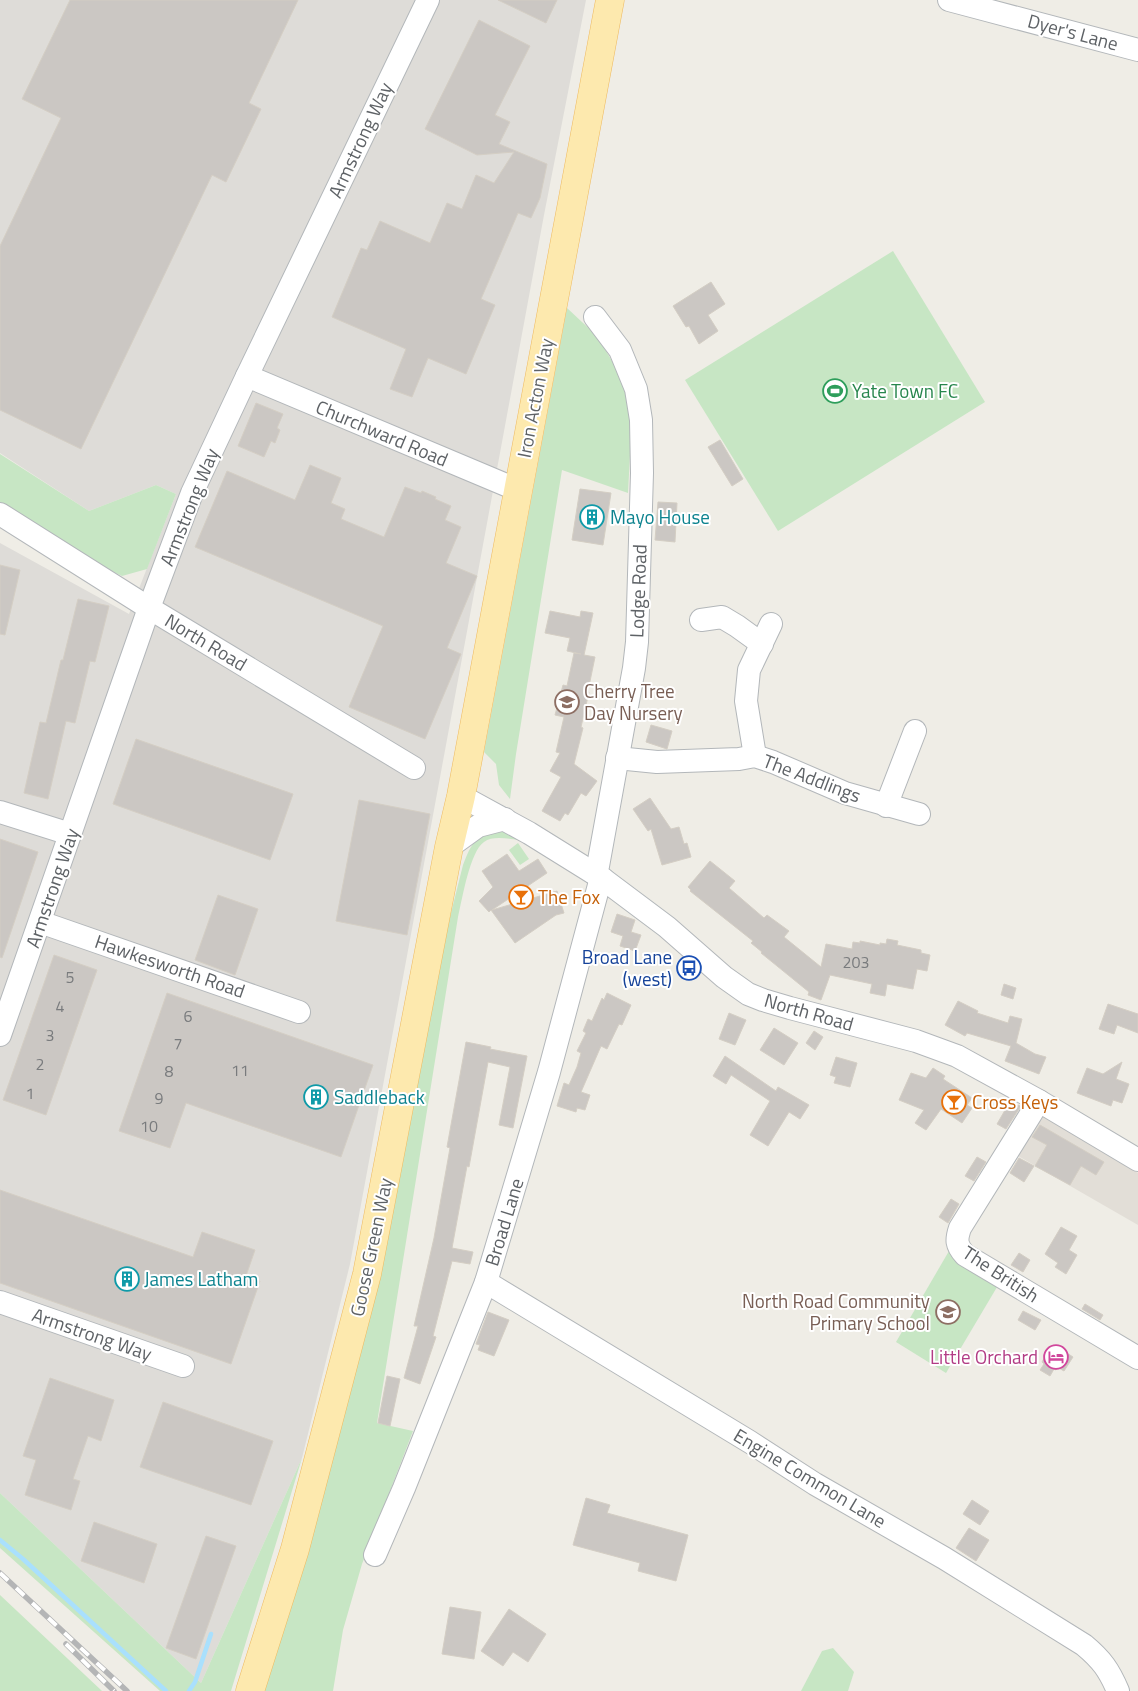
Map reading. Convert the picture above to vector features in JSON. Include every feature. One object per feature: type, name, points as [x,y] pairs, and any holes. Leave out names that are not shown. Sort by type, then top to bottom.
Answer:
[{"type":"main road","name":"Iron Acton Way","points":[[460,796],[610,0]]},
{"type":"main road","name":"Goose Green Way","points":[[250,1691],[295,1549],[367,1274],[460,796]]},
{"type":"street","name":"Armstrong Way","points":[[0,1035],[149,608],[192,493],[428,0]]},
{"type":"street","name":"Dyer's Lane","points":[[949,0],[1138,50]]},
{"type":"street","name":"Lodge Road","points":[[594,317],[620,350],[636,389],[641,420],[642,473],[637,642],[634,668],[598,866],[598,876]]},
{"type":"street","name":"Churchward Road","points":[[247,376],[518,490]]},
{"type":"street","name":"North Road","points":[[0,514],[149,608],[414,768]]},
{"type":"street","points":[[701,620],[722,617],[737,626],[766,634],[749,670],[746,701],[755,756]]},
{"type":"street","name":"The Addlings","points":[[886,806],[915,731]]},
{"type":"street","name":"The Addlings","points":[[617,758],[657,762],[739,759],[755,756],[845,792],[886,806],[919,814]]},
{"type":"street","name":"North Road","points":[[460,796],[505,819],[598,876],[667,928],[724,977],[748,994],[790,1008],[936,1047],[983,1069],[1138,1160]]},
{"type":"street","points":[[0,812],[70,834]]},
{"type":"street","points":[[449,847],[478,826],[505,819]]},
{"type":"street","name":"Broad Lane","points":[[375,1555],[404,1488],[486,1282],[549,1072],[599,886],[598,876]]},
{"type":"street","name":"Hawkesworth Road","points":[[40,922],[299,1012]]},
{"type":"street","name":"The British","points":[[1039,1101],[960,1228],[956,1239],[958,1248],[965,1255],[1138,1358]]},
{"type":"street","name":"Engine Common Lane","points":[[486,1282],[750,1442],[815,1484],[944,1558],[1084,1646],[1099,1657],[1110,1672],[1118,1691]]},
{"type":"street","name":"Armstrong Way","points":[[0,1302],[183,1366]]},
{"type":"shaded area","points":[[0,0],[586,0],[544,215],[350,1264],[302,1458],[201,1683],[0,1493],[0,543],[129,614],[176,494],[156,485],[89,511],[0,453]]},
{"type":"shaded area","points":[[1037,1113],[1138,1173],[1138,1225],[1013,1153]]},
{"type":"green space","name":"Yate Town FC","points":[[893,251],[985,402],[778,531],[685,380]]},
{"type":"green space","points":[[567,308],[597,336],[624,381],[632,417],[628,493],[562,470],[510,799],[499,785],[496,764],[484,752]]},
{"type":"green space","points":[[0,454],[89,511],[156,485],[176,494],[147,569],[122,576],[91,561],[0,503]]},
{"type":"green space","points":[[496,829],[519,840],[496,838],[484,842],[475,855],[464,888],[377,1423],[413,1431],[362,1564],[343,1630],[333,1691],[256,1691],[463,865],[475,842]]},
{"type":"green space","points":[[518,843],[529,859],[520,865],[509,850]]},
{"type":"green space","name":"North Road Community Primary School","points":[[949,1251],[1000,1282],[946,1373],[896,1342]]},
{"type":"green space","points":[[302,1458],[231,1691],[160,1691],[0,1548],[0,1493],[201,1683]]},
{"type":"green space","points":[[0,1595],[102,1691],[0,1691]]},
{"type":"green space","points":[[833,1648],[854,1672],[848,1691],[801,1691],[822,1651]]},
{"type":"building","points":[[70,0],[298,0],[249,103],[261,109],[226,182],[212,175],[81,449],[0,410],[0,246],[61,118],[22,99]]},
{"type":"building","points":[[498,0],[557,0],[546,23]]},
{"type":"building","points":[[479,20],[530,46],[495,115],[510,122],[499,144],[547,164],[540,198],[531,218],[518,213],[481,299],[495,305],[466,374],[428,358],[412,397],[390,389],[406,349],[332,317],[361,248],[367,250],[380,221],[430,243],[447,203],[462,209],[476,175],[494,183],[514,152],[477,155],[425,129]]},
{"type":"building","points":[[711,282],[725,304],[708,315],[718,331],[699,344],[689,326],[686,327],[673,306]]},
{"type":"building","points":[[256,403],[283,414],[277,428],[280,430],[275,443],[271,441],[264,457],[238,446]]},
{"type":"building","points":[[720,440],[743,479],[732,486],[708,447]]},
{"type":"building","points":[[310,465],[341,478],[331,503],[345,509],[341,519],[384,537],[405,487],[421,493],[422,491],[451,506],[445,520],[461,527],[446,563],[477,576],[447,648],[461,654],[425,739],[349,707],[383,626],[195,547],[227,471],[295,500]]},
{"type":"building","name":"Mayo House","points":[[580,489],[611,493],[603,545],[572,540]]},
{"type":"building","points":[[658,502],[677,503],[675,542],[655,540]]},
{"type":"building","points":[[0,565],[20,570],[5,635],[0,634]]},
{"type":"building","points":[[78,599],[109,606],[95,662],[90,661],[75,723],[66,721],[48,799],[24,793],[40,722],[46,723]]},
{"type":"building","points":[[550,611],[580,617],[581,611],[593,613],[584,655],[595,657],[581,727],[583,728],[574,764],[597,781],[586,796],[581,793],[568,815],[565,813],[560,821],[542,811],[561,777],[550,771],[560,753],[556,752],[564,717],[555,715],[563,685],[567,686],[574,653],[581,654],[567,651],[570,638],[545,633]]},
{"type":"building","points":[[651,725],[672,731],[667,749],[646,742]]},
{"type":"building","points":[[136,739],[293,794],[270,860],[113,804]]},
{"type":"building","points":[[650,798],[671,829],[679,827],[684,844],[687,843],[691,857],[662,865],[651,829],[648,831],[633,809]]},
{"type":"building","points":[[359,800],[430,814],[407,935],[336,921]]},
{"type":"building","points":[[0,839],[38,852],[2,958],[0,957]]},
{"type":"building","name":"The Fox","points":[[507,854],[519,871],[538,859],[547,873],[492,910],[557,891],[564,913],[556,915],[515,943],[491,910],[489,912],[479,901],[493,887],[482,871]]},
{"type":"building","points":[[710,861],[735,881],[729,888],[764,918],[767,915],[789,931],[784,937],[821,967],[826,944],[852,949],[853,942],[860,943],[860,941],[880,945],[880,943],[886,944],[887,939],[898,941],[897,945],[921,950],[921,953],[930,955],[927,971],[917,969],[913,989],[887,984],[885,996],[870,993],[872,984],[830,975],[821,1000],[808,995],[809,992],[761,953],[751,943],[753,941],[690,891],[688,887]]},
{"type":"building","points":[[218,895],[258,909],[235,975],[195,960]]},
{"type":"building","points":[[617,914],[635,920],[631,932],[641,935],[635,951],[620,946],[623,936],[611,932]]},
{"type":"building","points":[[54,955],[97,970],[46,1115],[3,1100]]},
{"type":"building","points":[[1004,984],[1016,988],[1013,999],[1001,995]]},
{"type":"building","points":[[167,993],[373,1065],[341,1157],[186,1103],[170,1148],[119,1131]]},
{"type":"building","points":[[607,993],[631,1005],[622,1025],[619,1024],[607,1049],[601,1046],[581,1092],[590,1095],[585,1110],[577,1108],[576,1112],[557,1106],[564,1083],[569,1085],[577,1067],[581,1053],[577,1051],[586,1033],[583,1031],[588,1019],[592,1021],[602,998],[604,1000]]},
{"type":"building","points":[[958,1001],[978,1011],[977,1013],[1008,1023],[1010,1016],[1022,1019],[1016,1043],[1035,1054],[1046,1057],[1039,1074],[1005,1061],[1011,1046],[967,1033],[965,1036],[945,1025]]},
{"type":"building","points":[[1108,1004],[1138,1014],[1138,1033],[1117,1025],[1114,1034],[1099,1029]]},
{"type":"building","points":[[729,1013],[746,1020],[735,1045],[719,1039]]},
{"type":"building","points":[[774,1028],[798,1043],[784,1065],[760,1050]]},
{"type":"building","points":[[814,1031],[823,1037],[815,1050],[806,1043]]},
{"type":"building","points":[[466,1042],[527,1056],[513,1128],[499,1125],[510,1067],[488,1062],[452,1248],[473,1252],[470,1264],[452,1261],[433,1336],[436,1337],[420,1384],[404,1378],[418,1326],[414,1326],[434,1238],[450,1148],[447,1147]]},
{"type":"building","points":[[725,1056],[776,1091],[778,1087],[809,1105],[800,1119],[789,1112],[768,1146],[750,1135],[770,1101],[731,1075],[726,1084],[713,1076]]},
{"type":"building","points":[[836,1057],[857,1063],[850,1087],[834,1083],[836,1077],[830,1075]]},
{"type":"building","points":[[1122,1062],[1116,1079],[1129,1084],[1122,1103],[1113,1100],[1111,1106],[1077,1093],[1087,1068],[1103,1074]]},
{"type":"building","points":[[933,1068],[945,1076],[943,1079],[972,1098],[967,1105],[972,1108],[962,1123],[941,1109],[926,1130],[915,1123],[924,1110],[899,1100],[911,1073],[926,1078]]},
{"type":"building","points":[[1008,1105],[1016,1109],[1018,1105],[1021,1106],[1006,1129],[997,1124]]},
{"type":"building","points":[[1040,1125],[1104,1162],[1096,1175],[1081,1166],[1070,1185],[1035,1166],[1047,1145],[1032,1137]]},
{"type":"building","points":[[977,1157],[986,1162],[974,1181],[965,1176]]},
{"type":"building","points":[[1019,1158],[1034,1166],[1024,1182],[1010,1173]]},
{"type":"building","name":"James Latham","points":[[0,1190],[193,1257],[202,1232],[255,1250],[246,1276],[260,1281],[231,1364],[0,1283]]},
{"type":"building","points":[[951,1199],[959,1204],[948,1223],[939,1217]]},
{"type":"building","points":[[1061,1227],[1077,1236],[1069,1250],[1077,1255],[1066,1274],[1055,1267],[1058,1263],[1045,1254]]},
{"type":"building","points":[[1019,1253],[1030,1260],[1023,1272],[1011,1265]]},
{"type":"building","points":[[1085,1304],[1103,1315],[1100,1320],[1082,1309]]},
{"type":"building","points":[[1023,1311],[1041,1320],[1035,1330],[1018,1320]]},
{"type":"building","points":[[488,1312],[509,1320],[494,1356],[478,1350],[480,1345],[476,1344]]},
{"type":"building","points":[[1051,1346],[1056,1346],[1073,1357],[1064,1371],[1057,1367],[1050,1376],[1040,1370],[1044,1364],[1042,1362]]},
{"type":"building","points":[[387,1376],[400,1379],[390,1426],[378,1423]]},
{"type":"building","points":[[50,1378],[114,1400],[101,1441],[88,1436],[73,1479],[80,1481],[71,1510],[25,1495],[36,1460],[23,1456]]},
{"type":"building","points":[[163,1402],[273,1441],[251,1505],[140,1467]]},
{"type":"building","points":[[586,1498],[610,1505],[607,1513],[688,1535],[676,1581],[638,1571],[640,1563],[573,1545]]},
{"type":"building","points":[[972,1500],[989,1511],[980,1525],[963,1514]]},
{"type":"building","points":[[94,1522],[157,1544],[144,1583],[81,1561]]},
{"type":"building","points":[[969,1528],[989,1540],[976,1561],[956,1548]]},
{"type":"building","points":[[206,1536],[236,1546],[196,1659],[166,1648]]},
{"type":"building","points":[[450,1607],[481,1612],[474,1659],[442,1654]]},
{"type":"building","points":[[509,1609],[546,1634],[528,1662],[513,1652],[503,1666],[481,1651]]},
{"type":"waterway","points":[[0,1540],[166,1691]]},
{"type":"waterway","points":[[189,1691],[195,1682],[211,1634]]},
{"type":"railway","points":[[0,1573],[127,1691]]},
{"type":"railway","points":[[66,1644],[114,1691]]},
{"type":"place","name":"Yate Town FC","points":[[835,391]]},
{"type":"place","name":"Mayo House","points":[[592,517]]},
{"type":"place","name":"Cherry Tree Day Nursery","points":[[567,702]]},
{"type":"place","name":"The Fox","points":[[521,897]]},
{"type":"place","name":"Broad Lane (west)","points":[[689,968]]},
{"type":"place","name":"Saddleback","points":[[316,1097]]},
{"type":"place","name":"Cross Keys","points":[[954,1102]]},
{"type":"place","name":"James Latham","points":[[127,1279]]},
{"type":"place","name":"North Road Community Primary School","points":[[948,1312]]},
{"type":"place","name":"Little Orchard","points":[[1056,1357]]}]
